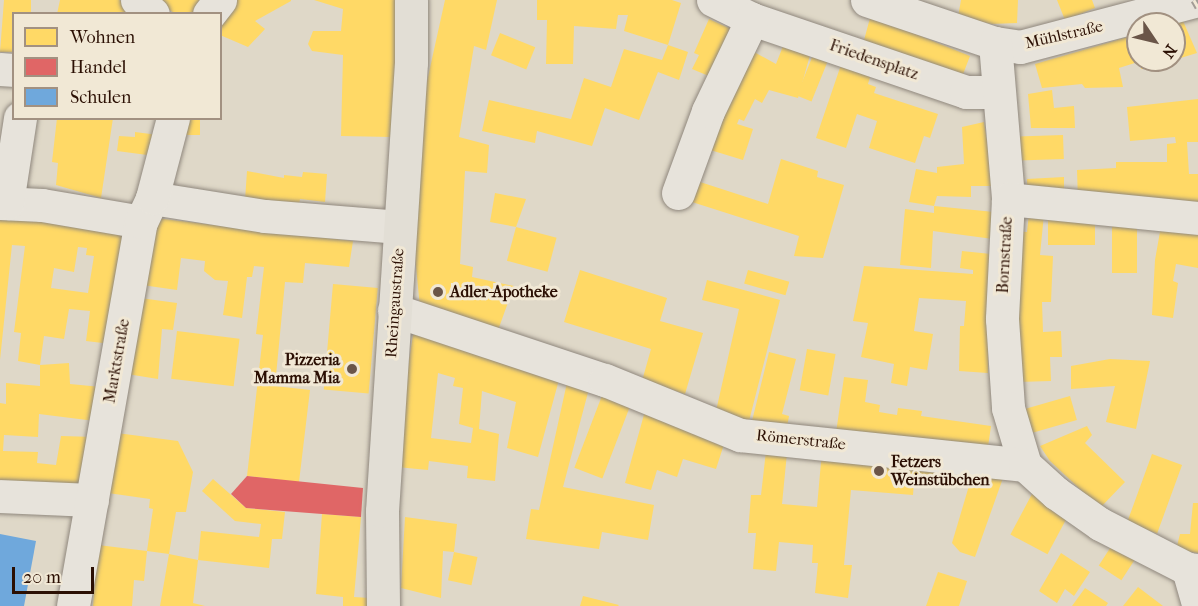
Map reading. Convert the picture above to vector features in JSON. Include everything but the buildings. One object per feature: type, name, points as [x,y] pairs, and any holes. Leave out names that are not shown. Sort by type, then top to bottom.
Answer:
[{"type":"main road","name":"Rheingaustraße","points":[[383,606],[382,511],[411,62],[411,0]]},
{"type":"street","points":[[137,0],[151,12]]},
{"type":"street","points":[[211,12],[220,0]]},
{"type":"street","name":"Friedensplatz","points":[[714,0],[752,19],[966,92],[996,92]]},
{"type":"street","name":"Mühlstraße","points":[[888,3],[995,43],[1020,47],[1051,41],[1198,0]]},
{"type":"street","points":[[678,193],[708,111],[752,19]]},
{"type":"street","name":"Bornstraße","points":[[995,43],[996,92],[1008,200],[1002,320],[1008,408],[1025,465]]},
{"type":"street","points":[[20,120],[4,203],[266,216],[400,227]]},
{"type":"street","name":"Marktstraße","points":[[73,606],[147,210],[172,120]]},
{"type":"street","points":[[1008,200],[1198,218]]},
{"type":"street","name":"Römerstraße","points":[[394,310],[605,380],[740,435],[1025,465]]},
{"type":"street","points":[[1025,465],[1056,494],[1100,524],[1193,570],[1198,605]]},
{"type":"street","points":[[0,496],[92,500]]},
{"type":"railway","points":[[1194,0],[1198,7]]},
{"type":"place","name":"Adler-Apotheke","points":[[438,292]]},
{"type":"place","name":"Pizzeria Mamma Mia","points":[[352,369]]},
{"type":"place","name":"Fetzers Weinstübchen","points":[[879,471]]}]
